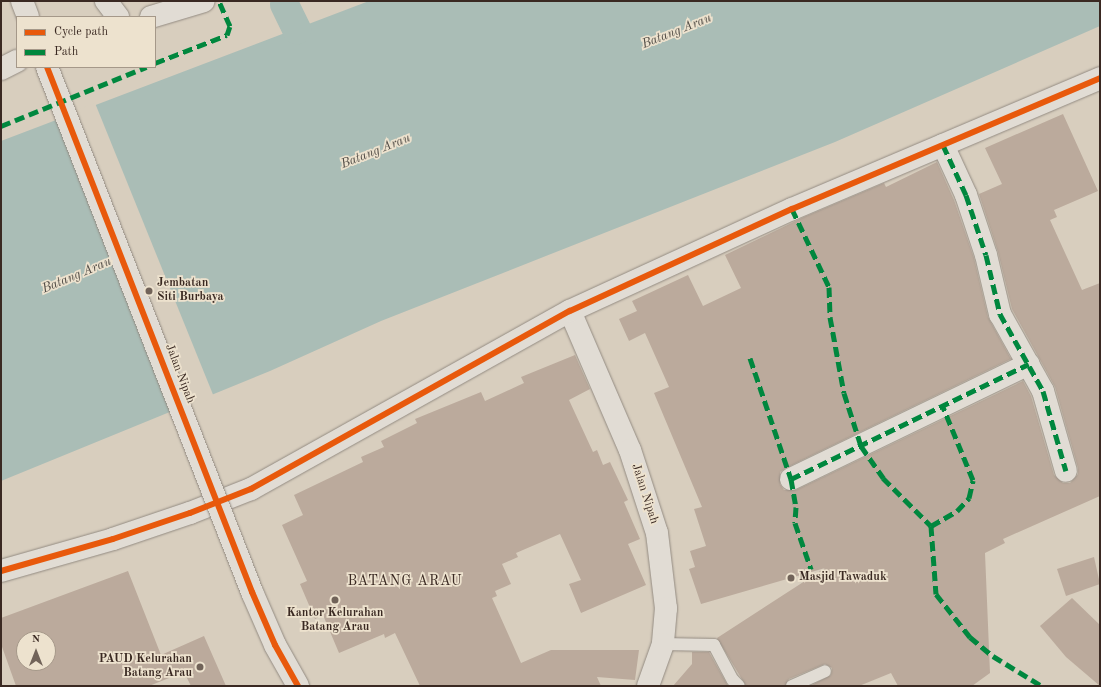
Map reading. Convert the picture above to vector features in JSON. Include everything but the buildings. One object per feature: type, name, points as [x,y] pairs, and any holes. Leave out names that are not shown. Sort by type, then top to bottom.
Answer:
[{"type":"street","points":[[22,1],[28,16]]},
{"type":"street","points":[[106,1],[117,16]]},
{"type":"street","points":[[154,16],[204,1]]},
{"type":"street","points":[[1,69],[16,62]]},
{"type":"street","name":"Jalan Nipah","points":[[47,68],[252,592],[275,646],[298,686]]},
{"type":"street","points":[[1,571],[113,539],[190,514],[251,489],[570,311],[785,213],[1100,78]]},
{"type":"street","points":[[943,145],[966,195],[981,240],[1000,314],[1043,391],[1066,471]]},
{"type":"street","name":"Jalan Nipah","points":[[570,311],[630,450],[657,533],[666,608],[663,644],[648,686]]},
{"type":"street","points":[[791,479],[1029,364]]},
{"type":"lane","points":[[663,644],[714,645],[733,680],[740,686]]},
{"type":"lane","points":[[792,686],[825,671]]},
{"type":"water","name":"Batang Arau","points":[[369,1],[1100,1],[1100,26],[835,142],[381,321],[270,371],[1,481],[1,141]]},
{"type":"pier","name":"Jembatan Siti Burbaya","points":[[95,103],[214,397],[172,414],[56,118]]},
{"type":"waterway","points":[[284,4],[296,29]]},
{"type":"marked path","points":[[156,63],[227,35],[230,26],[219,1]]},
{"type":"marked path","points":[[1,126],[144,68]]},
{"type":"marked path","points":[[943,145],[966,195],[986,255],[1000,314],[1043,391],[1066,471]]},
{"type":"marked path","points":[[792,209],[829,287],[830,317],[844,393],[861,446],[883,478],[931,526],[936,594],[970,637],[993,656],[1042,686]]},
{"type":"marked path","points":[[750,358],[791,479],[796,507],[795,523],[811,569]]},
{"type":"marked path","points":[[791,479],[1029,364]]},
{"type":"marked path","points":[[931,526],[957,511],[969,498],[973,480],[943,407]]},
{"type":"cycle path","points":[[47,68],[252,592],[275,645],[298,686]]},
{"type":"cycle path","points":[[1,571],[113,539],[190,513],[251,489],[570,311],[792,209],[1100,78]]},
{"type":"place","name":"Jembatan Siti Burbaya","points":[[149,291]]},
{"type":"place","name":"Masjid Tawaduk","points":[[791,578]]},
{"type":"place","name":"Kantor Kelurahan Batang Arau","points":[[335,600]]},
{"type":"place","name":"PAUD Kelurahan Batang Arau","points":[[200,667]]},
{"type":"district","name":"BATANG ARAU","points":[[405,581]]}]
